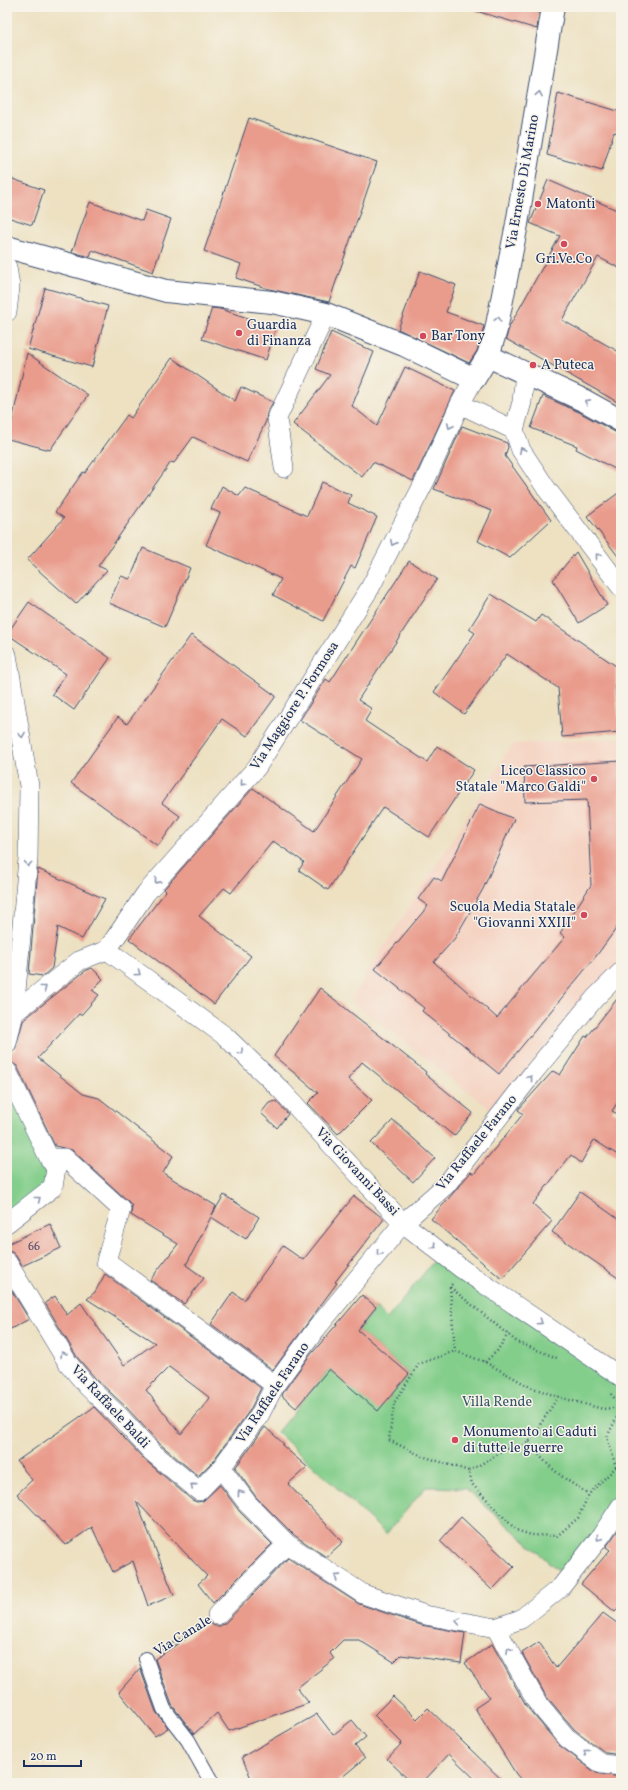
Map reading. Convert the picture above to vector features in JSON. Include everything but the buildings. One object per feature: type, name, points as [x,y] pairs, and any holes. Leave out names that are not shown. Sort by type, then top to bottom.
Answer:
[{"type":"street","name":"Via Ernesto Di Marino","points":[[474,379],[488,356],[496,330],[517,224],[553,7]]},
{"type":"street","points":[[7,247],[166,291],[272,302],[326,314],[404,345],[474,379]]},
{"type":"street","points":[[7,267],[10,287],[7,312]]},
{"type":"street","points":[[284,468],[277,418],[326,314]]},
{"type":"street","points":[[488,356],[585,401],[621,421]]},
{"type":"street","points":[[525,373],[522,402],[514,430],[521,450],[546,488],[621,587]]},
{"type":"street","name":"Via Maggiore P. Formosa","points":[[107,950],[146,893],[257,767],[370,588],[425,481],[460,404],[474,379]]},
{"type":"street","points":[[460,404],[514,430]]},
{"type":"street","points":[[7,655],[30,786],[28,859],[14,1013],[7,1043]]},
{"type":"street","points":[[14,1013],[79,961],[107,950]]},
{"type":"street","name":"Via Giovanni Bassi","points":[[107,950],[225,1036],[282,1091],[403,1223],[462,1269],[621,1377]]},
{"type":"street","name":"Via Raffaele Farano","points":[[221,1468],[259,1416],[275,1385],[316,1329],[403,1223],[446,1185],[533,1073],[595,998],[621,972]]},
{"type":"street","points":[[7,1071],[49,1158],[56,1168],[53,1187],[7,1223]]},
{"type":"street","points":[[49,1158],[65,1158],[121,1209],[106,1261],[275,1385]]},
{"type":"street","name":"Via Raffaele Baldi","points":[[7,1262],[73,1368],[87,1386],[119,1416],[152,1452],[199,1491],[221,1468]]},
{"type":"street","points":[[221,1468],[248,1504],[287,1544],[363,1594],[426,1614],[496,1628],[521,1619],[561,1587],[601,1536],[621,1506]]},
{"type":"street","points":[[217,1615],[287,1544]]},
{"type":"street","points":[[496,1628],[537,1702],[567,1738],[602,1764],[621,1766]]},
{"type":"street","name":"Via Canale","points":[[146,1659],[164,1709],[188,1740],[212,1783]]},
{"type":"path","points":[[455,1351],[450,1287],[462,1269]]},
{"type":"path","points":[[450,1287],[518,1342],[559,1359]]},
{"type":"path","points":[[484,1362],[497,1350],[508,1334]]},
{"type":"path","points":[[558,1397],[529,1442],[507,1449],[468,1471],[422,1456],[389,1440],[394,1403],[419,1364],[455,1351],[484,1362],[530,1387],[558,1397],[603,1409],[621,1407]]},
{"type":"path","points":[[608,1392],[621,1407]]},
{"type":"path","points":[[616,1466],[607,1437],[621,1407]]},
{"type":"path","points":[[529,1442],[541,1459],[560,1477],[589,1494]]},
{"type":"path","points":[[468,1471],[472,1484],[516,1530],[531,1535],[557,1536],[578,1518],[589,1494],[621,1462]]},
{"type":"path","name":"Via Canale","points":[[146,1659],[217,1615]]},
{"type":"shaded area","points":[[621,738],[621,961],[493,1111],[350,1000],[513,744]]},
{"type":"green space","points":[[7,1081],[38,1136],[51,1186],[7,1223]]},
{"type":"green space","name":"Villa Rende","points":[[441,1252],[621,1377],[621,1506],[568,1579],[465,1488],[426,1487],[386,1534],[277,1432],[329,1369],[378,1410],[409,1374],[358,1330],[376,1307],[387,1319]]},
{"type":"place","name":"Matonti","points":[[538,204]]},
{"type":"place","name":"Gri.Ve.Co","points":[[564,244]]},
{"type":"place","name":"Guardia di Finanza","points":[[239,333]]},
{"type":"place","name":"Bar Tony","points":[[423,336]]},
{"type":"place","name":"A Puteca","points":[[533,365]]},
{"type":"place","name":"Liceo Classico Statale \"Marco Galdi\"","points":[[594,779]]},
{"type":"place","name":"Scuola Media Statale \"Giovanni XXIII\"","points":[[584,915]]},
{"type":"place","name":"Monumento ai Caduti di tutte le guerre","points":[[455,1440]]}]
